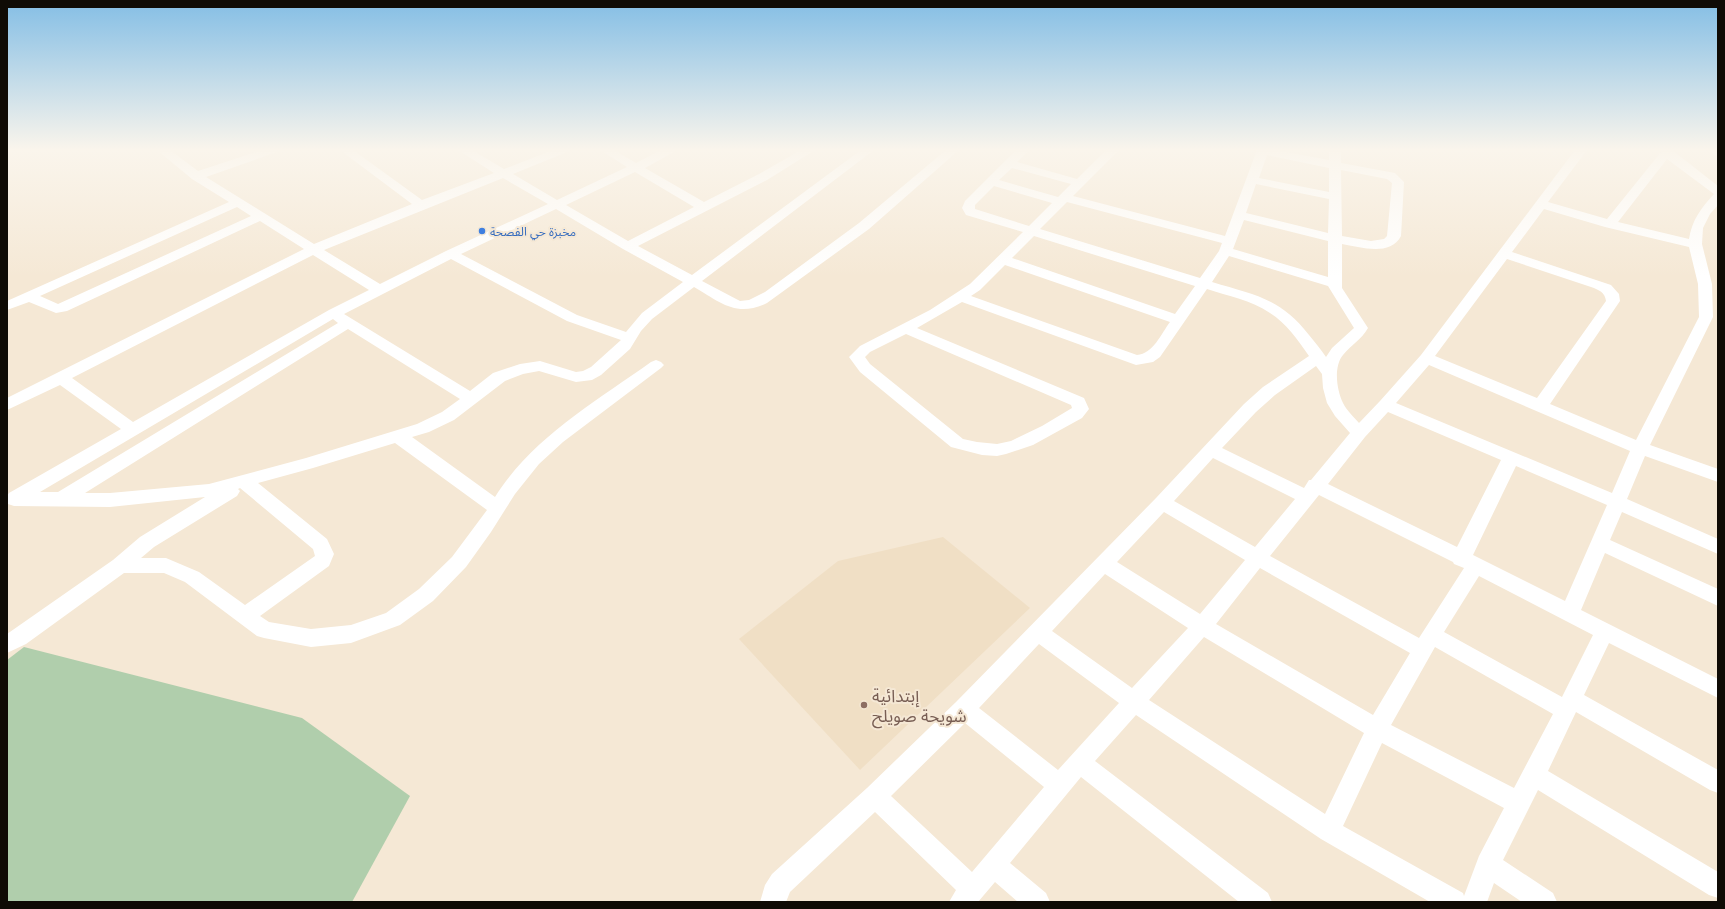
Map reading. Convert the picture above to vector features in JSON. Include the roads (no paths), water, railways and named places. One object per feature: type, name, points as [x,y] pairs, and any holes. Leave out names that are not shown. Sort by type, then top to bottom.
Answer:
[{"type":"street","points":[[223,192],[379,290]]},
{"type":"street","points":[[404,192],[421,205]]},
{"type":"street","points":[[7,404],[314,249],[453,192]]},
{"type":"street","points":[[536,192],[693,282],[737,305],[745,306],[761,301],[864,226],[903,192]]},
{"type":"street","points":[[11,500],[334,313],[450,254],[581,192]]},
{"type":"street","points":[[679,192],[703,207]]},
{"type":"street","points":[[628,246],[732,192]]},
{"type":"street","points":[[11,500],[110,500],[209,490],[250,481],[423,428],[448,416],[499,377],[520,369],[540,366],[576,377],[586,376],[596,371],[624,346],[647,316],[812,192]]},
{"type":"street","points":[[981,192],[969,204],[968,208],[970,212],[1271,306],[1290,323],[1329,373]]},
{"type":"street","points":[[1033,192],[1228,246],[1335,284]]},
{"type":"street","points":[[906,329],[1078,402],[1080,409],[1076,414],[1040,434],[1006,448],[983,450],[957,443],[859,362],[857,357],[859,354],[906,329],[961,297],[975,287],[1004,260],[1071,192]]},
{"type":"street","points":[[961,297],[1142,361],[1155,354],[1204,284],[1228,246],[1248,192]]},
{"type":"street","points":[[1313,192],[1335,197]]},
{"type":"street","points":[[1335,192],[1335,288],[1340,298],[1357,318],[1361,328],[1357,336],[1342,347],[1333,358],[1329,373],[1333,399],[1346,419],[1359,433]]},
{"type":"street","points":[[1239,215],[1335,239],[1380,245],[1392,240],[1394,236],[1397,192]]},
{"type":"street","points":[[875,796],[968,896],[1059,785],[1202,626],[1258,558],[1310,491],[1426,358],[1550,192]]},
{"type":"street","points":[[1610,224],[1634,192]]},
{"type":"street","points":[[7,306],[238,202]]},
{"type":"street","points":[[1541,204],[1610,224],[1695,244]]},
{"type":"street","points":[[1570,612],[1640,448],[1712,319],[1695,244],[1697,228],[1704,213],[1715,204]]},
{"type":"street","points":[[28,296],[56,308],[62,308],[261,216]]},
{"type":"street","points":[[450,254],[572,318],[629,338]]},
{"type":"street","points":[[1504,254],[1596,284],[1606,288],[1612,294],[1613,301],[1540,406]]},
{"type":"street","points":[[1004,260],[1179,320]]},
{"type":"street","points":[[334,313],[472,399]]},
{"type":"street","points":[[61,499],[349,322]]},
{"type":"street","points":[[773,902],[774,894],[781,883],[875,796],[964,709],[1162,503],[1250,408],[1269,391],[1318,357]]},
{"type":"street","points":[[1426,358],[1640,448],[1717,474]]},
{"type":"street","points":[[120,565],[166,566],[192,577],[264,630],[311,638],[351,634],[393,619],[426,595],[459,562],[509,489],[533,460],[557,438],[656,365]]},
{"type":"street","points":[[60,377],[133,430]]},
{"type":"street","points":[[1386,405],[1617,502],[1718,547]]},
{"type":"street","points":[[398,436],[497,508]]},
{"type":"street","points":[[1211,450],[1310,491],[1468,562],[1570,612],[1718,689]]},
{"type":"street","points":[[1329,831],[1377,729],[1427,642],[1468,562],[1511,458]]},
{"type":"street","points":[[7,644],[19,638],[120,565],[147,542],[209,503],[250,481]]},
{"type":"street","points":[[245,616],[322,561],[325,556],[324,550],[320,544],[250,481]]},
{"type":"street","points":[[1162,503],[1258,558],[1427,642],[1569,704],[1718,782]]},
{"type":"street","points":[[1600,543],[1718,598]]},
{"type":"street","points":[[1103,563],[1202,626],[1377,729],[1518,803]]},
{"type":"street","points":[[1474,902],[1488,865],[1605,630]]},
{"type":"street","points":[[1038,632],[1133,701],[1329,831],[1454,902]]},
{"type":"street","points":[[964,709],[1059,785]]},
{"type":"street","points":[[1079,762],[1259,902]]},
{"type":"street","points":[[1534,775],[1718,886]]},
{"type":"street","points":[[994,865],[1037,902]]},
{"type":"street","points":[[1488,865],[1544,902]]},
{"type":"place","name":"مخبزة حي الفصحة","points":[[482,231]]},
{"type":"place","name":"إبتدائية شويحة صويلح","points":[[864,705]]}]
